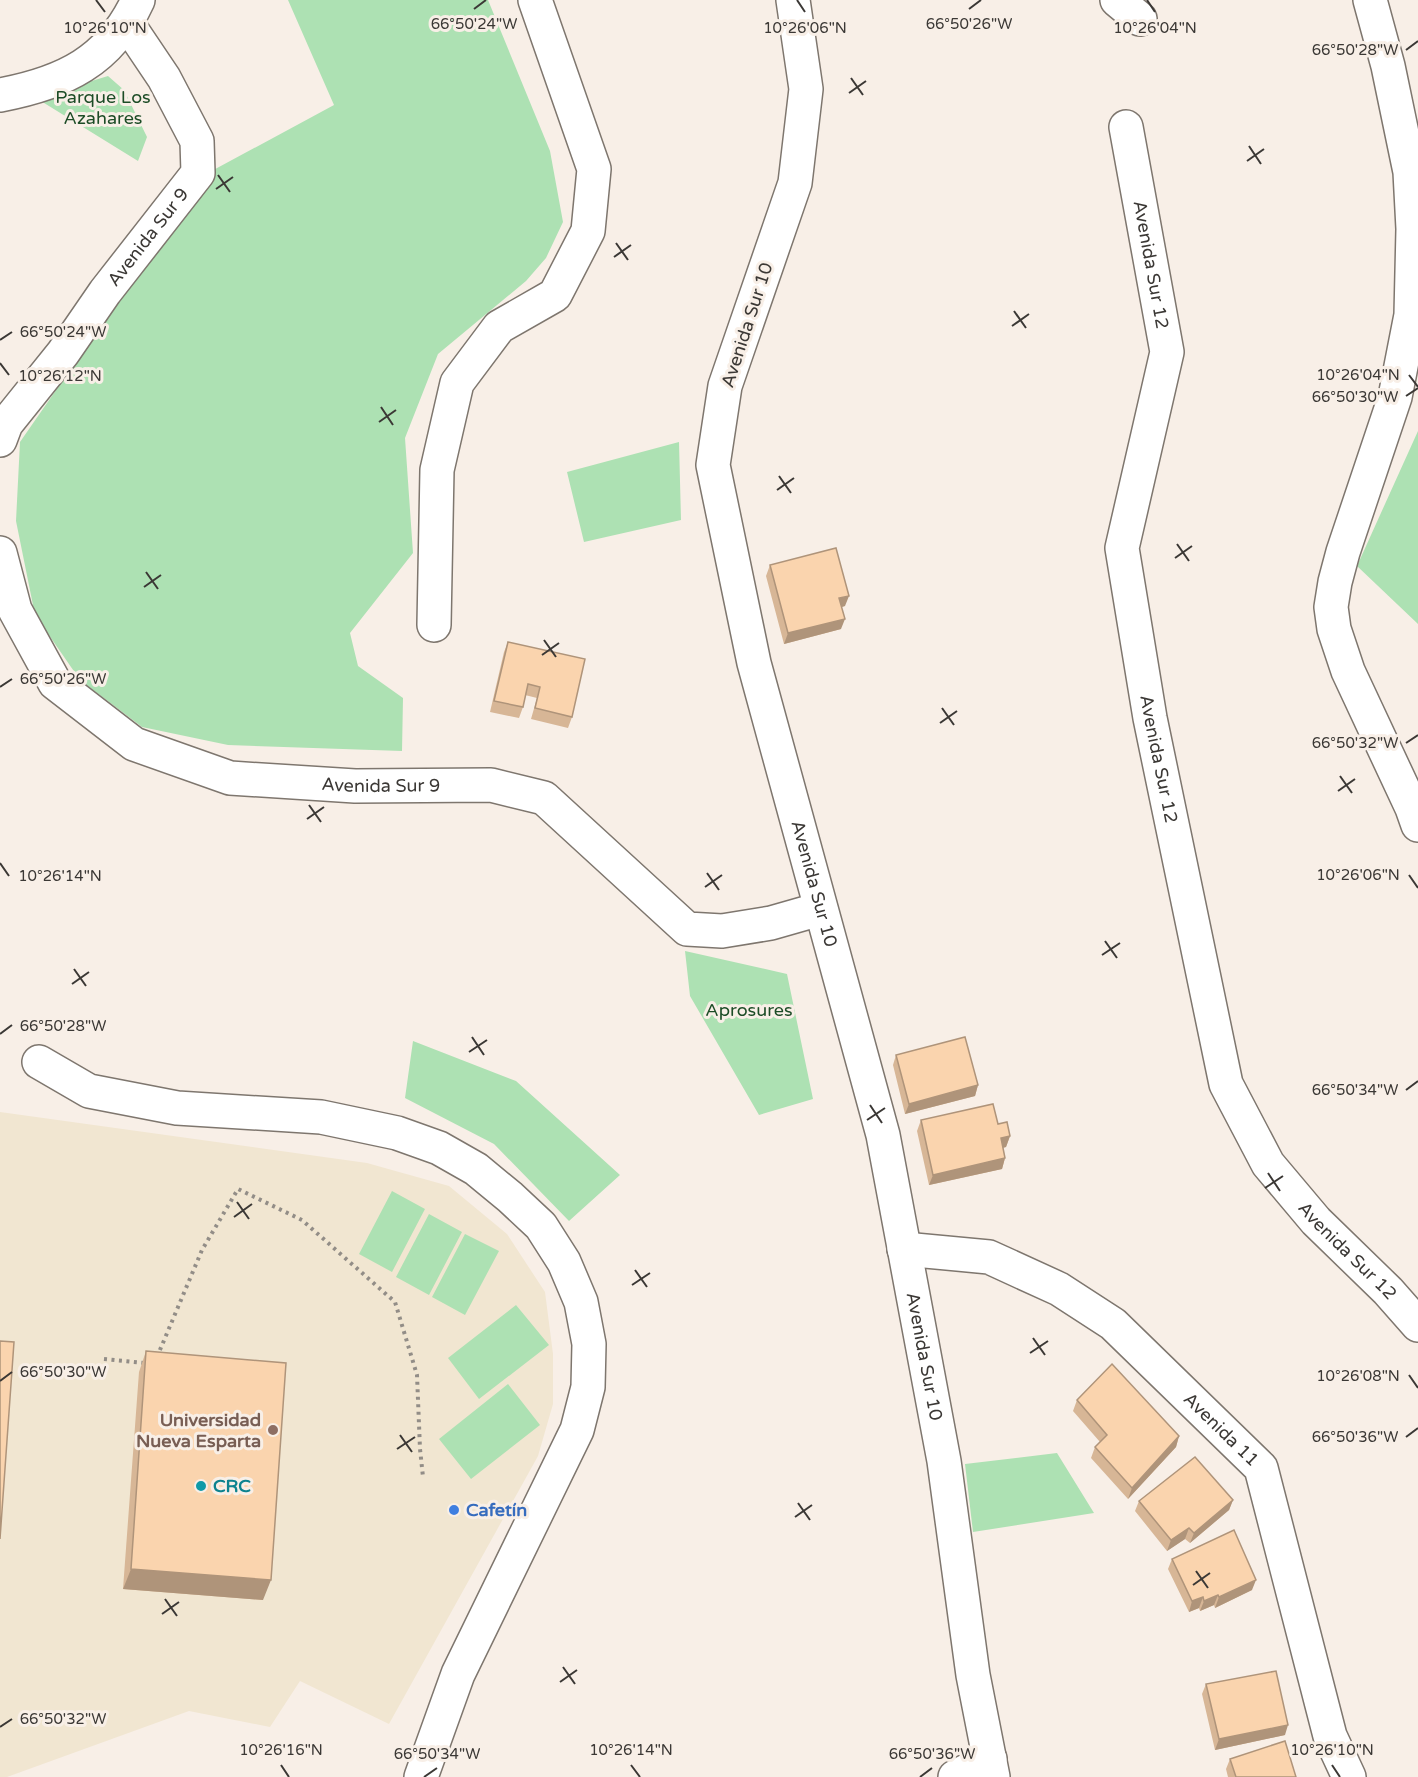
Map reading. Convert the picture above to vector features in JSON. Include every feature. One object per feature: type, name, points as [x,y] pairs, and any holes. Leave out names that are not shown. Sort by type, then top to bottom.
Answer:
[{"type":"street","points":[[434,625],[437,470],[457,383],[499,327],[555,296],[588,231],[594,169],[534,0]]},
{"type":"street","name":"Avenida Sur 10","points":[[793,0],[806,89],[795,183],[725,386],[713,465],[754,663],[882,1135],[944,1461],[974,1675],[991,1768]]},
{"type":"street","points":[[1370,0],[1414,170],[1411,315],[1388,419],[1343,552],[1331,607],[1334,629],[1348,671],[1418,825]]},
{"type":"street","points":[[0,95],[30,90],[79,69],[106,49],[133,11]]},
{"type":"street","name":"Avenida Sur 9","points":[[0,440],[6,424],[63,353],[105,292],[198,173],[197,141],[133,11]]},
{"type":"street","name":"Avenida Sur 12","points":[[1126,127],[1167,352],[1122,548],[1150,718],[1226,1084],[1268,1164],[1316,1221],[1388,1291],[1418,1325]]},
{"type":"street","name":"Avenida Sur 9","points":[[0,553],[15,610],[55,683],[134,744],[230,778],[356,786],[491,785],[544,798],[687,929],[722,931],[771,923],[820,909]]},
{"type":"street","points":[[39,1062],[89,1091],[177,1108],[321,1117],[397,1133],[439,1148],[476,1169],[510,1197],[541,1226],[564,1262],[582,1302],[589,1344],[588,1387],[577,1430],[458,1674],[421,1777]]},
{"type":"street","name":"Avenida 11","points":[[904,1249],[989,1257],[1059,1289],[1113,1324],[1261,1468],[1330,1736],[1350,1777]]},
{"type":"street","points":[[955,1777],[991,1768]]},
{"type":"path","points":[[104,1359],[154,1364],[202,1250],[238,1189],[302,1220],[395,1302],[417,1375],[423,1477]]},
{"type":"shaded area","name":"Universidad Nueva Esparta","points":[[0,1112],[367,1163],[449,1186],[507,1234],[545,1292],[553,1354],[553,1404],[538,1456],[389,1724],[300,1681],[270,1727],[189,1711],[7,1777],[0,1777]]},
{"type":"green space","points":[[288,0],[488,0],[550,151],[563,222],[546,258],[526,281],[438,354],[405,438],[413,553],[350,633],[358,666],[403,698],[402,751],[228,745],[142,727],[80,680],[35,615],[16,521],[20,442],[206,174],[334,105]]},
{"type":"green space","name":"Parque Los Azahares","points":[[108,76],[124,90],[147,137],[138,161],[36,98]]},
{"type":"green space","points":[[1418,431],[1418,624],[1357,566]]},
{"type":"green space","points":[[679,442],[681,520],[584,542],[567,472]]},
{"type":"green space","name":"Aprosures","points":[[685,951],[787,974],[813,1099],[759,1115],[690,996]]},
{"type":"green space","points":[[413,1041],[516,1081],[620,1175],[569,1221],[494,1144],[405,1098]]},
{"type":"green space","points":[[392,1191],[425,1209],[392,1272],[359,1254]]},
{"type":"green space","points":[[429,1214],[462,1232],[429,1295],[396,1277]]},
{"type":"green space","points":[[465,1234],[499,1251],[465,1315],[432,1297]]},
{"type":"green space","points":[[516,1305],[549,1345],[479,1399],[448,1358]]},
{"type":"green space","points":[[508,1384],[540,1425],[471,1479],[439,1439]]},
{"type":"green space","points":[[1057,1453],[1094,1513],[973,1532],[965,1464]]},
{"type":"building","points":[[836,548],[849,596],[839,598],[845,619],[788,633],[770,565]]},
{"type":"building","points":[[508,642],[585,659],[572,717],[535,708],[540,687],[528,684],[523,707],[494,701]]},
{"type":"building","points":[[965,1037],[978,1085],[909,1104],[896,1055]]},
{"type":"building","points":[[993,1104],[998,1124],[1007,1122],[1010,1136],[1001,1138],[1005,1158],[933,1175],[921,1120]]},
{"type":"building","points":[[0,1341],[14,1342],[0,1539]]},
{"type":"building","name":"CRC","points":[[146,1351],[286,1363],[271,1580],[131,1569]]},
{"type":"building","points":[[1112,1364],[1179,1436],[1132,1488],[1095,1447],[1107,1435],[1077,1400]]},
{"type":"building","points":[[1195,1457],[1233,1500],[1194,1533],[1189,1528],[1171,1540],[1139,1501]]},
{"type":"building","points":[[1234,1530],[1256,1580],[1219,1597],[1218,1595],[1204,1601],[1203,1597],[1192,1601],[1172,1559]]},
{"type":"building","points":[[1276,1671],[1288,1725],[1219,1739],[1206,1684]]},
{"type":"building","points":[[1285,1741],[1296,1777],[1236,1777],[1230,1759]]},
{"type":"place","name":"Universidad Nueva Esparta","points":[[273,1430]]},
{"type":"place","name":"CRC","points":[[201,1486]]},
{"type":"place","name":"Cafetín","points":[[454,1510]]}]
